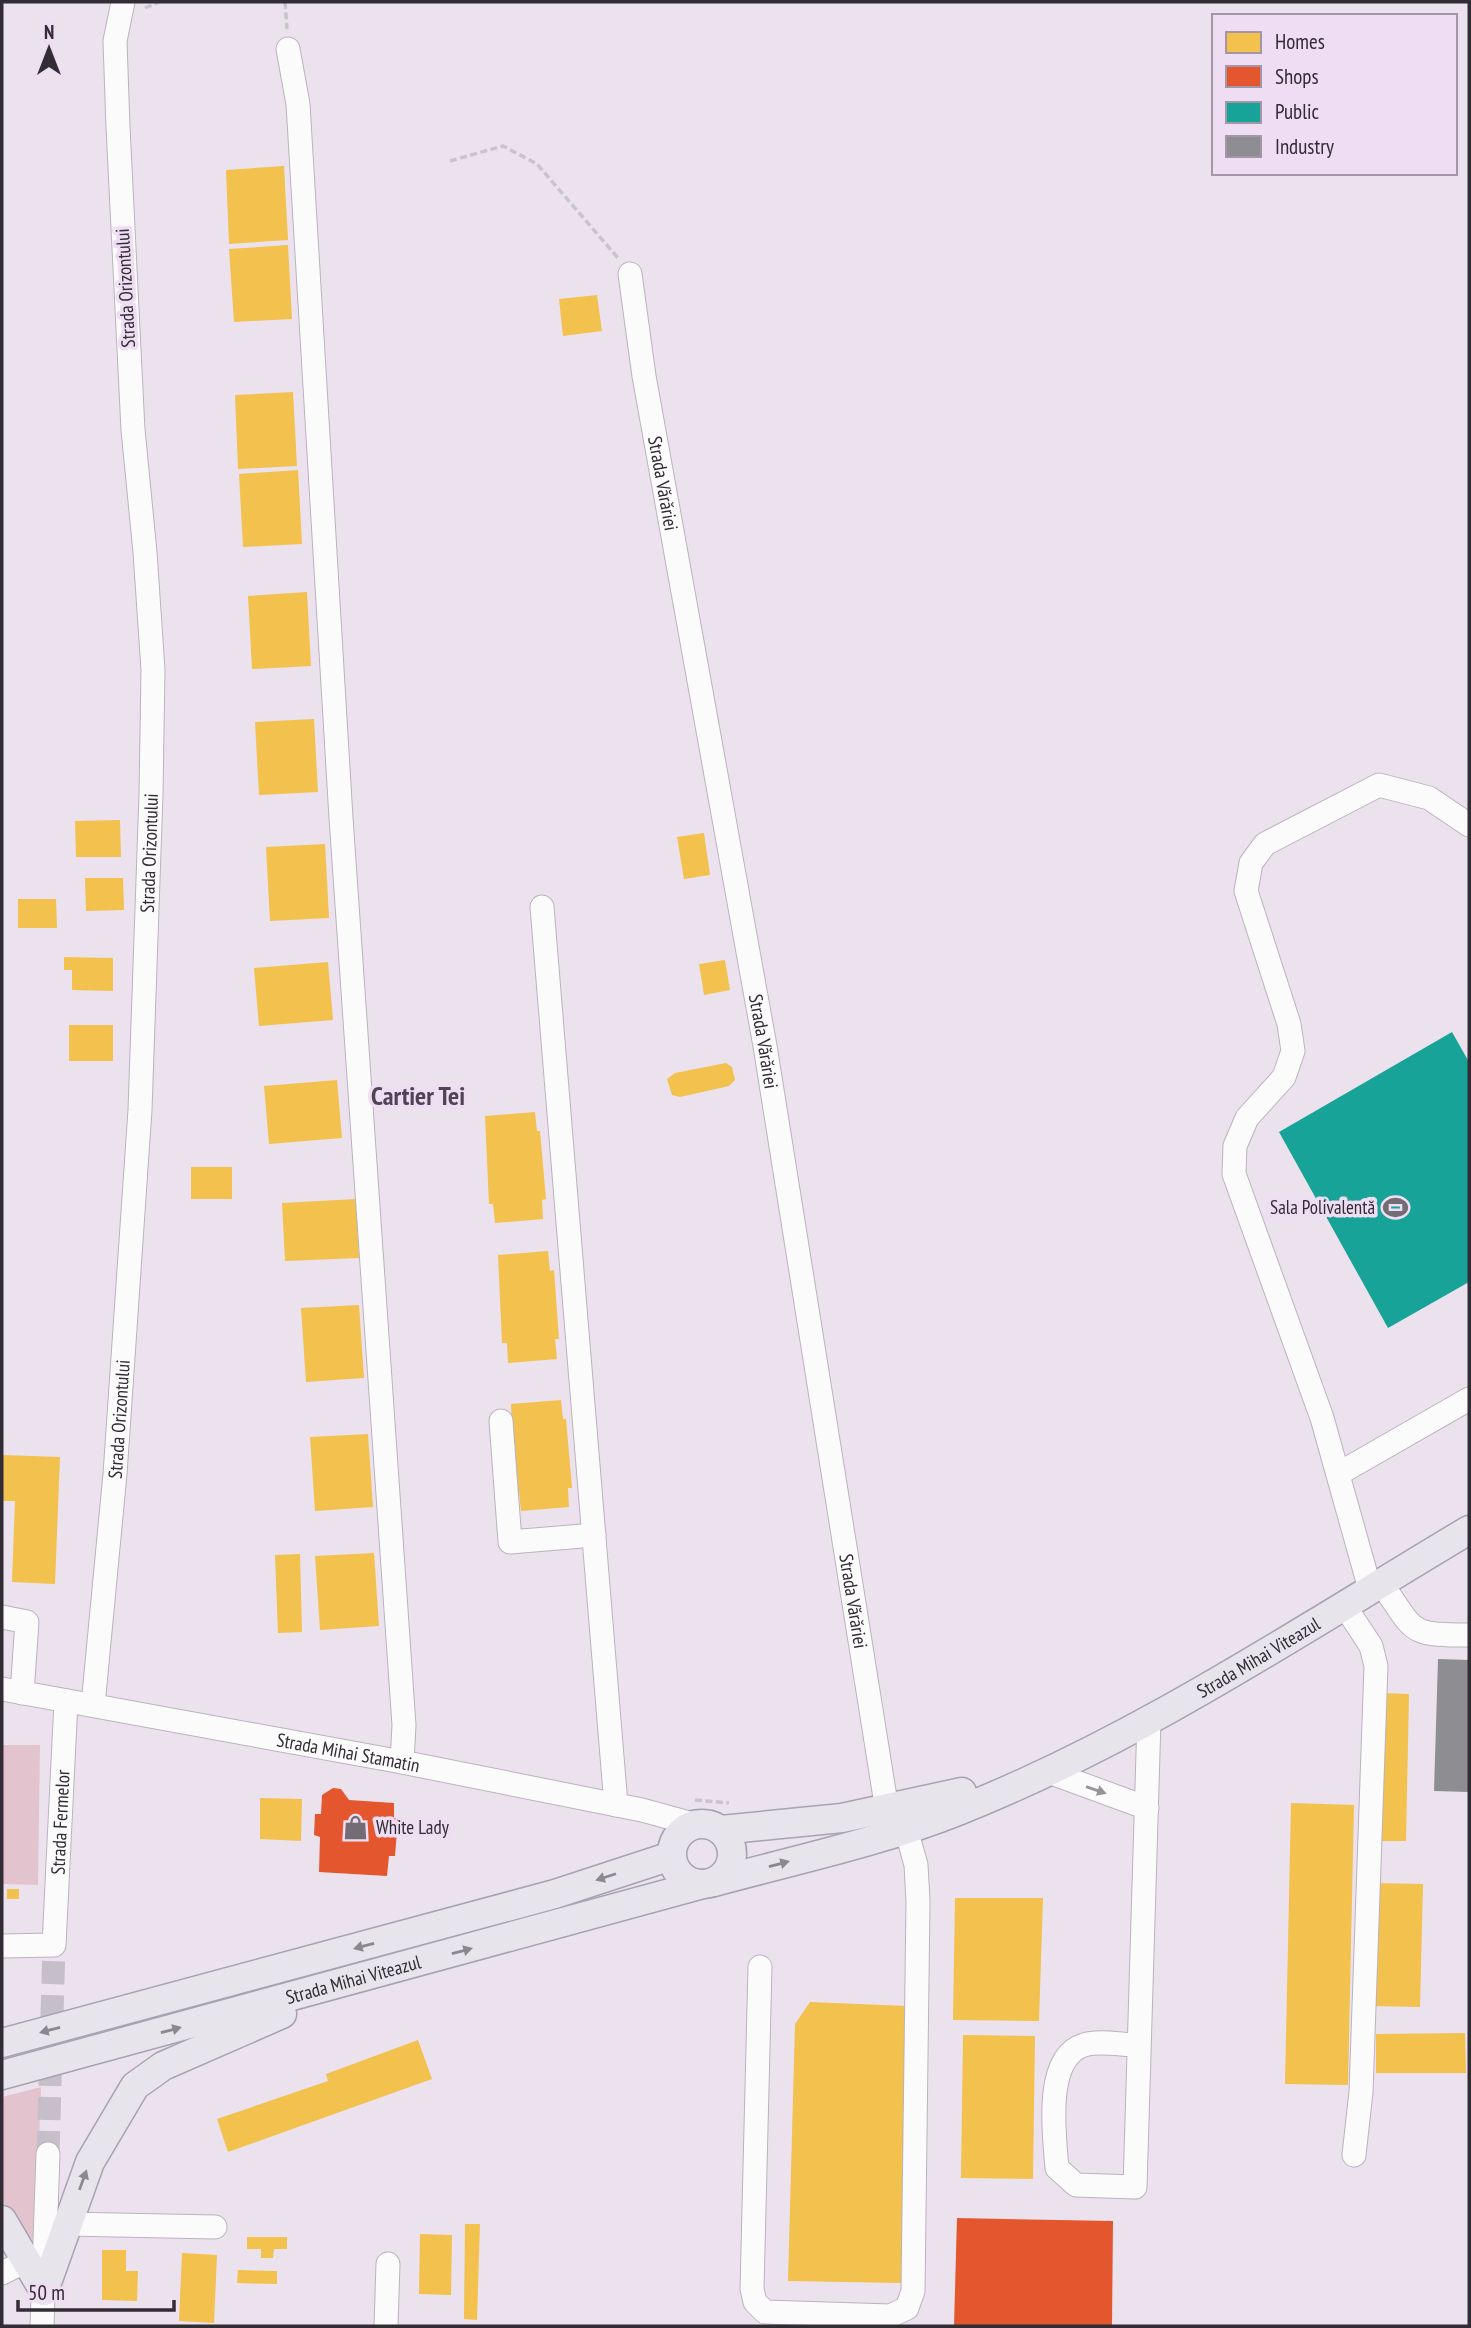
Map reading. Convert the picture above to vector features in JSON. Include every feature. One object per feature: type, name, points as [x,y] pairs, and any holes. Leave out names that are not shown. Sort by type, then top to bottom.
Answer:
[{"type":"main road","name":"Strada Mihai Viteazul","points":[[2,2076],[708,1883],[1043,1772],[1149,1720],[1469,1530]]},
{"type":"main road","name":"Strada Mihai Viteazul","points":[[693,1812],[721,1830],[896,1820]]},
{"type":"main road","points":[[693,1812],[674,1840],[671,1856],[681,1877],[708,1883],[727,1870],[732,1854],[731,1845],[721,1830]]},
{"type":"main road","name":"Strada Mihai Viteazul","points":[[2,2043],[528,1901],[671,1856]]},
{"type":"main road","points":[[2,2220],[14,2267],[44,2291],[90,2162],[135,2086],[163,2066],[357,1979]]},
{"type":"street","name":"Strada Orizontului","points":[[93,1705],[115,1474],[140,1110],[151,794],[153,670],[133,430],[117,102],[115,41],[123,2]]},
{"type":"street","points":[[288,49],[298,104],[341,818],[403,1698],[402,1762]]},
{"type":"street","name":"Strada Vărăriei","points":[[630,274],[644,376],[765,1045],[896,1820],[916,1865],[918,1901],[913,2291],[908,2308],[890,2316],[765,2312],[755,2302]]},
{"type":"street","points":[[1469,824],[1429,797],[1379,785],[1265,844],[1251,863],[1246,891],[1289,1024],[1293,1051],[1284,1077],[1247,1118],[1235,1146],[1234,1174],[1322,1418],[1376,1586],[1415,1631],[1428,1635],[1469,1635]]},
{"type":"street","points":[[542,907],[616,1805]]},
{"type":"street","points":[[1338,1474],[1469,1399]]},
{"type":"street","points":[[501,1421],[510,1542],[594,1535]]},
{"type":"street","points":[[1344,1605],[1371,1646],[1376,1666],[1361,2092],[1354,2155]]},
{"type":"street","points":[[2,1617],[27,1622],[12,1691]]},
{"type":"street","name":"Strada Mihai Stamatin","points":[[12,1691],[402,1762],[616,1805],[693,1812]]},
{"type":"street","name":"Strada Fermelor","points":[[2,1946],[54,1945],[66,1701]]},
{"type":"street","points":[[1138,2045],[1086,2044],[1067,2052],[1059,2066],[1054,2127],[1057,2168],[1076,2185],[1135,2187],[1149,1720]]},
{"type":"street","points":[[1043,1772],[1147,1808]]},
{"type":"street","points":[[754,2326],[755,2302],[752,2289],[760,1967]]},
{"type":"street","points":[[42,2326],[48,2154]]},
{"type":"street","points":[[67,2224],[215,2228]]},
{"type":"street","points":[[386,2326],[388,2264]]},
{"type":"path","points":[[285,2],[288,49]]},
{"type":"path","points":[[450,161],[503,146],[537,164],[593,225],[630,274]]},
{"type":"path","points":[[693,1812],[738,1803]]},
{"type":"shaded area","points":[[2,1745],[40,1745],[38,1885],[2,1884]]},
{"type":"shaded area","points":[[41,2087],[36,2236],[32,2239],[25,2238],[2,2200],[2,2097]]},
{"type":"building: Homes","points":[[284,166],[288,240],[229,244],[226,170]]},
{"type":"building: Homes","points":[[288,245],[292,319],[234,322],[229,249]]},
{"type":"building: Homes","points":[[597,295],[602,331],[563,336],[559,299]]},
{"type":"building: Homes","points":[[293,392],[297,466],[238,469],[235,395]]},
{"type":"building: Homes","points":[[298,470],[302,544],[243,547],[239,474]]},
{"type":"building: Homes","points":[[307,592],[311,666],[252,669],[248,596]]},
{"type":"building: Homes","points":[[314,719],[318,792],[259,795],[255,722]]},
{"type":"building: Homes","points":[[120,820],[121,857],[76,857],[75,821]]},
{"type":"building: Homes","points":[[704,833],[710,875],[684,879],[677,837]]},
{"type":"building: Homes","points":[[325,844],[329,918],[270,921],[266,847]]},
{"type":"building: Homes","points":[[85,878],[123,878],[124,910],[86,911]]},
{"type":"building: Homes","points":[[18,899],[56,899],[57,928],[18,928]]},
{"type":"building: Homes","points":[[64,957],[113,958],[113,991],[72,990],[72,970],[64,970]]},
{"type":"building: Homes","points":[[725,960],[730,990],[704,995],[699,964]]},
{"type":"building: Homes","points":[[328,962],[333,1020],[259,1026],[254,968]]},
{"type":"building: Homes","points":[[69,1025],[113,1025],[113,1061],[69,1061]]},
{"type":"building: Homes","points":[[726,1063],[732,1067],[735,1080],[729,1086],[680,1097],[672,1095],[667,1079],[675,1073]]},
{"type":"building: Homes","points":[[337,1080],[342,1138],[269,1144],[264,1086]]},
{"type":"building: Homes","points":[[535,1112],[537,1131],[540,1131],[546,1199],[542,1200],[543,1219],[495,1223],[493,1204],[489,1204],[485,1116]]},
{"type":"building: Homes","points":[[191,1167],[232,1167],[232,1199],[191,1199]]},
{"type":"building: Homes","points":[[356,1199],[359,1258],[285,1261],[282,1203]]},
{"type":"building: Homes","points":[[548,1251],[550,1271],[554,1270],[559,1339],[555,1339],[557,1359],[508,1363],[507,1343],[502,1343],[498,1255]]},
{"type":"building: Homes","points":[[359,1305],[364,1378],[306,1382],[301,1308]]},
{"type":"building: Homes","points":[[561,1400],[563,1419],[566,1419],[572,1488],[568,1488],[569,1507],[521,1511],[519,1492],[515,1492],[511,1404]]},
{"type":"building: Homes","points":[[368,1434],[373,1507],[315,1511],[310,1437]]},
{"type":"building: Homes","points":[[2,1455],[60,1457],[55,1584],[12,1582],[15,1501],[2,1501]]},
{"type":"building: Homes","points":[[374,1553],[379,1626],[320,1630],[315,1556]]},
{"type":"building: Homes","points":[[300,1554],[302,1632],[278,1633],[275,1555]]},
{"type":"building: Homes","points":[[1381,1693],[1409,1694],[1406,1841],[1377,1841]]},
{"type":"building: Homes","points":[[260,1798],[302,1799],[301,1841],[260,1839]]},
{"type":"building: Homes","points":[[1291,1803],[1354,1805],[1348,2085],[1285,2084]]},
{"type":"building: Homes","points":[[1373,1883],[1423,1884],[1420,2007],[1371,2006]]},
{"type":"building: Homes","points":[[7,1889],[19,1889],[19,1899],[7,1899]]},
{"type":"building: Homes","points":[[955,1898],[1043,1898],[1039,2021],[953,2020]]},
{"type":"building: Homes","points":[[810,2002],[907,2006],[901,2283],[788,2281],[795,2024]]},
{"type":"building: Homes","points":[[1465,2033],[1466,2073],[1376,2073],[1376,2034]]},
{"type":"building: Homes","points":[[963,2035],[1035,2036],[1033,2179],[961,2178]]},
{"type":"building: Homes","points":[[418,2040],[432,2079],[228,2152],[217,2119],[328,2081],[326,2074]]},
{"type":"building: Homes","points":[[465,2224],[480,2224],[477,2320],[464,2319]]},
{"type":"building: Homes","points":[[420,2234],[452,2235],[451,2295],[419,2294]]},
{"type":"building: Homes","points":[[247,2237],[287,2237],[287,2249],[274,2249],[273,2258],[261,2258],[261,2249],[247,2249]]},
{"type":"building: Homes","points":[[102,2250],[126,2250],[126,2271],[138,2271],[137,2301],[102,2300]]},
{"type":"building: Homes","points":[[182,2253],[217,2255],[214,2323],[179,2321]]},
{"type":"building: Homes","points":[[238,2270],[277,2271],[277,2284],[237,2283]]},
{"type":"building: Shops","name":"White Lady","points":[[333,1788],[341,1789],[349,1800],[394,1803],[394,1818],[398,1818],[395,1856],[389,1856],[387,1876],[319,1872],[320,1837],[314,1835],[315,1814],[321,1814],[322,1795]]},
{"type":"building: Shops","points":[[957,2218],[1113,2221],[1112,2326],[954,2326]]},
{"type":"building: Public","name":"Sala Polivalentă","points":[[1452,1032],[1469,1062],[1469,1282],[1388,1328],[1279,1132]]},
{"type":"building: Industry","points":[[1438,1659],[1469,1660],[1469,1792],[1434,1791]]},
{"type":"tunnel","points":[[48,2154],[54,1945]]},
{"type":"place","name":"Sala Polivalentă","points":[[1395,1207]]},
{"type":"place","name":"White Lady","points":[[356,1827]]},
{"type":"district","name":"Cartier Tei","points":[[418,1096]]}]
